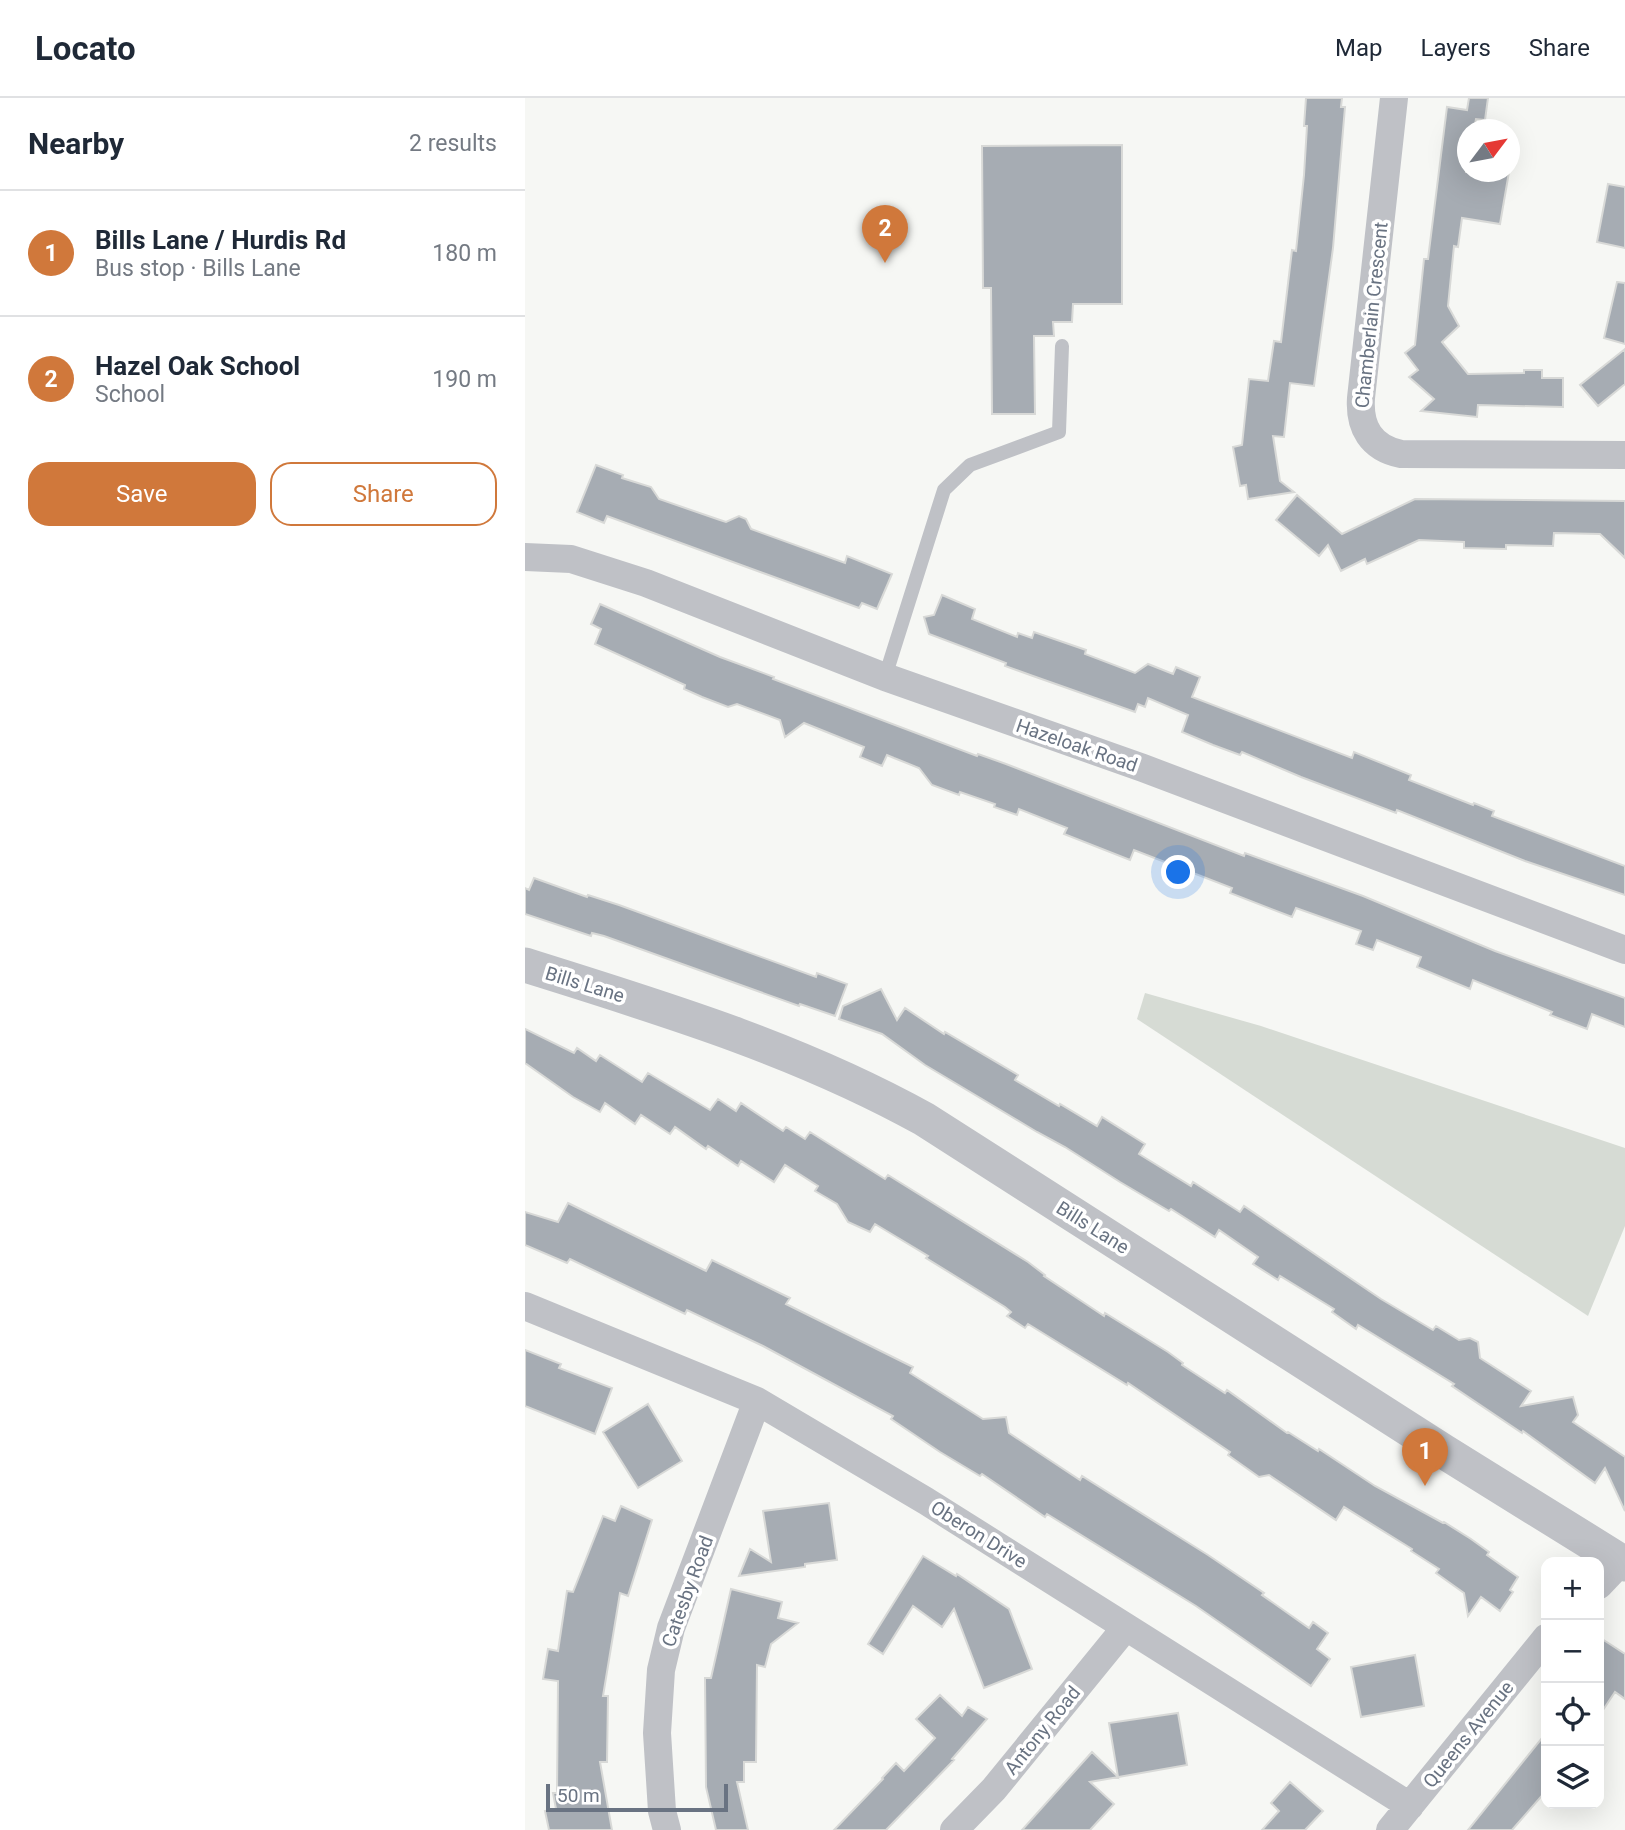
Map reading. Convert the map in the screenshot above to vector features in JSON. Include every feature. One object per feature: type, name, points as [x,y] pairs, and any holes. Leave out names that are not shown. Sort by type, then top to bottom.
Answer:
[{"type":"street","name":"Chamberlain Crescent","points":[[1394,98],[1361,398],[1360,414],[1370,439],[1392,453],[1401,454],[1625,455]]},
{"type":"street","name":"Hazeloak Road","points":[[525,557],[571,559],[646,583],[885,677],[1143,768],[1625,950]]},
{"type":"street","name":"Bills Lane","points":[[525,965],[693,1018],[764,1044],[884,1097],[924,1119],[1443,1451],[1615,1570]]},
{"type":"street","name":"Oberon Drive","points":[[525,1306],[757,1401],[926,1502],[1410,1806]]},
{"type":"street","name":"Catesby Road","points":[[667,1830],[662,1811],[657,1733],[661,1670],[671,1628],[757,1401]]},
{"type":"street","name":"Antony Road","points":[[954,1830],[994,1788],[1126,1627]]},
{"type":"street","name":"Queens Avenue","points":[[1390,1830],[1541,1644]]},
{"type":"lane","points":[[885,677],[944,490],[970,466],[1059,432],[1062,346]]},
{"type":"shaded area","points":[[1145,993],[1261,1026],[1625,1148],[1625,1226],[1588,1316],[1137,1019]]},
{"type":"building","points":[[1306,98],[1342,98],[1341,107],[1345,107],[1333,248],[1314,386],[1290,383],[1284,437],[1273,436],[1280,481],[1294,492],[1248,499],[1246,485],[1240,486],[1233,447],[1242,445],[1249,379],[1268,381],[1274,341],[1281,342],[1292,250],[1296,251],[1304,175]]},
{"type":"building","points":[[1469,98],[1488,98],[1485,119],[1457,119],[1457,182],[1507,182],[1500,224],[1462,218],[1458,247],[1454,246],[1448,306],[1459,326],[1442,342],[1468,374],[1542,370],[1542,378],[1563,378],[1563,407],[1478,405],[1477,417],[1421,411],[1434,399],[1409,377],[1418,370],[1405,353],[1415,345],[1424,259],[1428,259],[1447,107],[1467,110]]},
{"type":"building","points":[[1122,145],[1122,304],[1073,304],[1072,322],[1053,322],[1054,336],[1034,336],[1035,414],[992,414],[991,288],[983,288],[982,146]]},
{"type":"building","points":[[1608,184],[1625,187],[1625,248],[1597,242]]},
{"type":"building","points":[[1617,282],[1625,283],[1625,344],[1604,338]]},
{"type":"building","points":[[1625,349],[1625,384],[1598,406],[1580,385]]},
{"type":"building","points":[[596,465],[623,475],[622,478],[651,487],[659,499],[726,522],[739,516],[746,519],[751,529],[845,563],[847,556],[892,574],[877,609],[862,603],[859,608],[607,516],[604,523],[577,512]]},
{"type":"building","points":[[1297,495],[1342,534],[1415,499],[1625,501],[1625,558],[1600,534],[1554,533],[1553,546],[1506,545],[1506,549],[1464,548],[1464,542],[1419,540],[1367,564],[1365,559],[1341,571],[1328,545],[1319,556],[1276,520]]},
{"type":"building","points":[[942,595],[975,609],[972,619],[1017,637],[1018,633],[1032,638],[1034,632],[1086,650],[1085,654],[1135,673],[1148,664],[1173,674],[1176,667],[1200,677],[1192,697],[1352,758],[1354,752],[1411,775],[1409,780],[1494,811],[1492,816],[1625,866],[1625,895],[1525,861],[1397,810],[1396,813],[1242,752],[1240,755],[1213,745],[1182,732],[1188,715],[1148,698],[1145,707],[1138,704],[1135,712],[1005,666],[1006,663],[929,634],[924,617],[934,615]]},
{"type":"building","points":[[600,604],[720,657],[774,677],[773,679],[977,756],[978,754],[1006,764],[1244,856],[1245,853],[1363,896],[1495,951],[1625,998],[1625,1027],[1592,1014],[1587,1029],[1473,980],[1470,989],[1417,967],[1421,957],[1377,940],[1373,950],[1356,944],[1361,931],[1296,908],[1292,917],[1230,893],[1232,888],[1134,850],[1130,860],[1064,834],[1067,828],[1019,809],[1017,815],[994,807],[995,804],[932,785],[919,768],[887,755],[882,766],[860,757],[864,747],[804,723],[785,737],[780,720],[737,704],[728,707],[702,697],[684,689],[685,685],[595,644],[601,629],[591,624]]},
{"type":"building","points":[[534,878],[619,905],[816,977],[817,973],[847,984],[835,1016],[800,1004],[799,1006],[604,936],[592,933],[591,936],[525,914],[525,888],[529,890]]},
{"type":"building","points":[[881,989],[897,1020],[905,1008],[944,1034],[945,1032],[1018,1075],[1015,1080],[1059,1106],[1060,1104],[1097,1126],[1102,1117],[1145,1144],[1139,1154],[1191,1186],[1193,1182],[1240,1212],[1244,1206],[1381,1299],[1433,1330],[1436,1326],[1459,1340],[1470,1338],[1478,1342],[1480,1358],[1531,1391],[1521,1406],[1573,1397],[1578,1415],[1573,1422],[1625,1457],[1625,1511],[1605,1468],[1595,1483],[1523,1431],[1522,1433],[1452,1386],[1454,1384],[1358,1325],[1356,1329],[1332,1312],[1334,1309],[1280,1276],[1278,1280],[1253,1264],[1258,1257],[1219,1230],[1215,1237],[925,1065],[882,1034],[839,1019],[843,1006]]},
{"type":"building","points":[[525,1029],[574,1053],[577,1048],[596,1061],[600,1055],[642,1082],[648,1073],[710,1110],[718,1099],[736,1111],[741,1103],[783,1131],[786,1127],[805,1139],[810,1132],[885,1179],[888,1175],[1028,1262],[1044,1276],[1104,1316],[1105,1313],[1168,1352],[1183,1363],[1182,1365],[1225,1393],[1227,1390],[1287,1433],[1318,1451],[1319,1449],[1375,1486],[1471,1539],[1489,1552],[1487,1555],[1518,1577],[1510,1590],[1513,1592],[1500,1611],[1481,1597],[1468,1616],[1464,1593],[1436,1573],[1439,1569],[1411,1551],[1412,1549],[1344,1507],[1336,1520],[1269,1475],[1259,1477],[1228,1455],[1230,1452],[1128,1383],[1127,1385],[1028,1324],[1025,1328],[1007,1316],[1011,1312],[1005,1307],[926,1258],[928,1256],[875,1224],[870,1232],[848,1222],[837,1204],[815,1191],[818,1186],[785,1165],[774,1182],[741,1161],[738,1166],[708,1146],[706,1149],[675,1127],[670,1134],[641,1115],[635,1124],[605,1103],[600,1112],[573,1097],[525,1063]]},
{"type":"building","points":[[568,1203],[706,1271],[712,1260],[790,1298],[786,1304],[913,1367],[910,1373],[983,1419],[1006,1417],[1009,1433],[1080,1480],[1082,1476],[1208,1555],[1309,1628],[1313,1622],[1328,1633],[1317,1649],[1330,1659],[1311,1686],[1196,1606],[1047,1514],[1045,1517],[982,1474],[980,1476],[940,1452],[891,1419],[893,1416],[763,1346],[687,1310],[685,1314],[570,1259],[567,1263],[525,1245],[525,1212],[558,1222]]},
{"type":"building","points":[[525,1350],[561,1364],[559,1368],[612,1388],[595,1434],[525,1406]]},
{"type":"building","points":[[648,1404],[682,1461],[638,1488],[603,1432]]},
{"type":"building","points":[[829,1503],[837,1560],[739,1576],[750,1549],[771,1562],[763,1511]]},
{"type":"building","points":[[621,1506],[652,1520],[628,1596],[620,1593],[603,1696],[608,1696],[607,1762],[600,1762],[612,1830],[549,1830],[545,1811],[556,1809],[553,1793],[557,1793],[558,1681],[543,1679],[548,1649],[558,1651],[567,1591],[573,1592],[603,1516],[615,1521]]},
{"type":"building","points":[[923,1556],[956,1576],[957,1574],[1009,1609],[1032,1669],[984,1688],[954,1609],[942,1627],[913,1606],[883,1654],[868,1644]]},
{"type":"building","points":[[731,1589],[782,1602],[778,1618],[798,1623],[771,1644],[765,1667],[757,1665],[756,1762],[744,1762],[744,1782],[737,1782],[748,1830],[716,1830],[706,1787],[705,1678],[711,1678]]},
{"type":"building","points":[[1604,1640],[1625,1654],[1625,1699],[1615,1692],[1604,1708]]},
{"type":"building","points":[[1415,1655],[1424,1706],[1361,1717],[1351,1667]]},
{"type":"building","points":[[940,1695],[962,1716],[968,1707],[987,1719],[952,1759],[954,1760],[886,1830],[834,1830],[896,1763],[904,1771],[935,1738],[916,1719]]},
{"type":"building","points":[[1178,1713],[1187,1765],[1090,1782],[1114,1804],[1090,1830],[1022,1830],[1092,1752],[1118,1777],[1109,1723]]},
{"type":"building","points":[[1541,1739],[1541,1797],[1512,1830],[1468,1830]]},
{"type":"building","points":[[1290,1782],[1323,1811],[1305,1830],[1262,1830],[1279,1811],[1271,1803]]},
{"type":"place","name":"Hazel Oak School","points":[[885,263]]},
{"type":"place","name":"Bills Lane / Hurdis Rd","points":[[1425,1486]]}]
